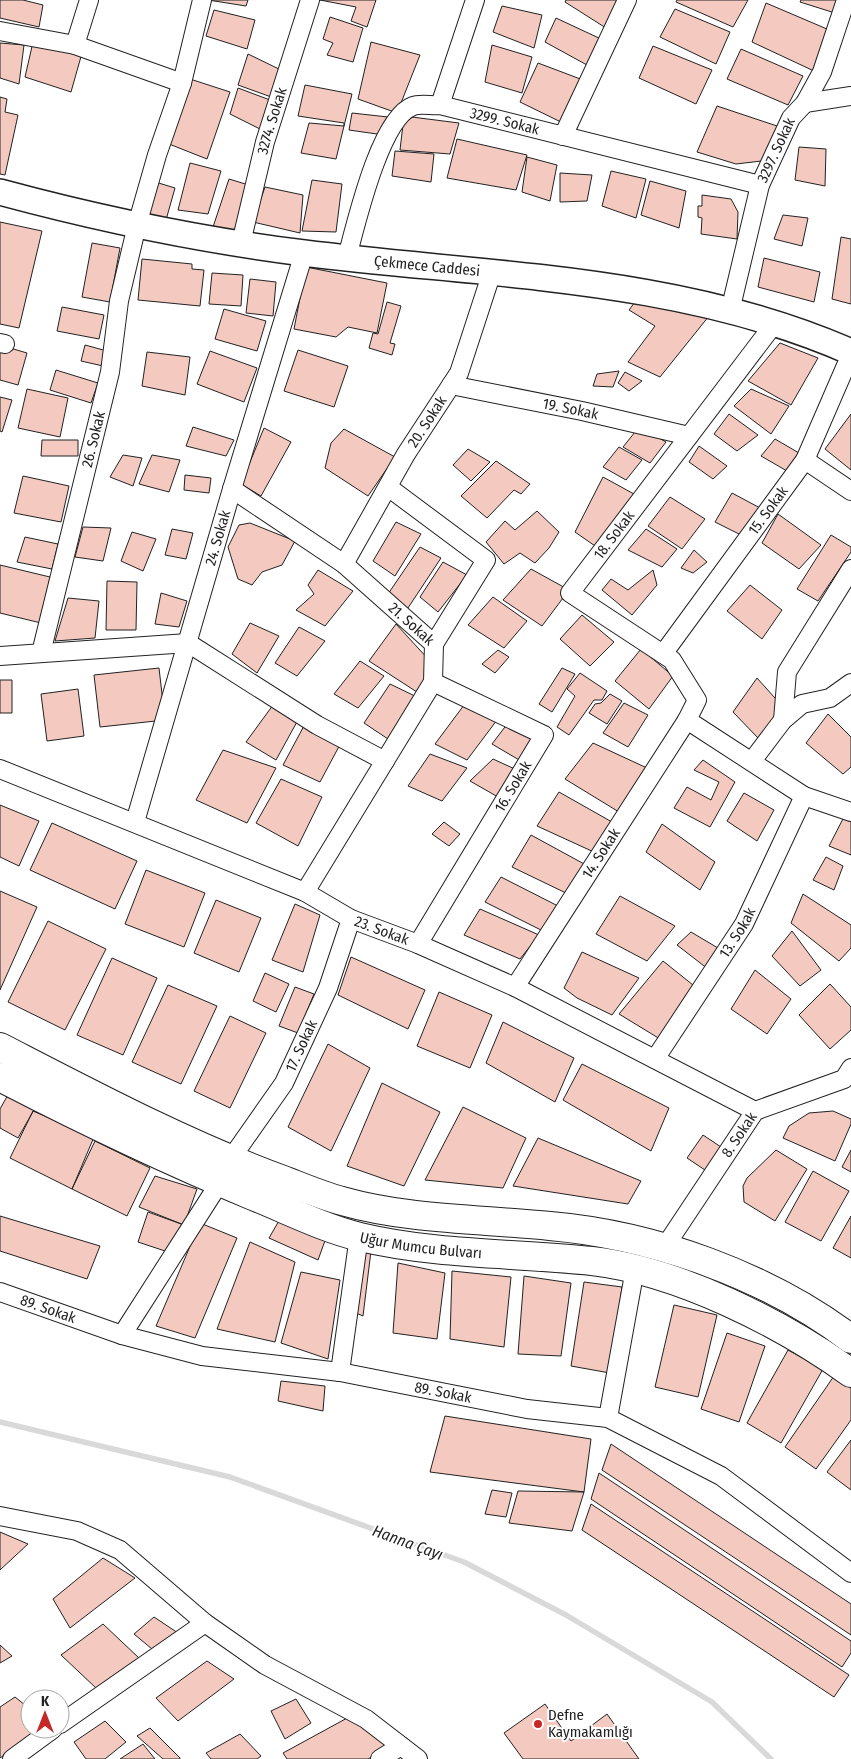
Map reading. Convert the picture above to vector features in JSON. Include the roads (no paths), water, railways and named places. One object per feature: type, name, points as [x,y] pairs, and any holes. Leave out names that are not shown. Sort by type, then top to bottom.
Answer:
[{"type":"main road","name":"Çekmece Caddesi","points":[[0,192],[137,225],[304,253],[492,272],[644,292],[730,311],[818,338],[851,353]]},
{"type":"main road","name":"Uğur Mumcu Bulvarı","points":[[0,1047],[91,1094],[309,1219],[359,1236],[444,1250],[594,1261],[635,1269],[694,1289],[781,1328],[851,1373]]},
{"type":"main road","name":"Uğur Mumcu Bulvarı","points":[[0,1077],[72,1114],[225,1171],[341,1201],[379,1210],[569,1228],[612,1234],[664,1248],[735,1274],[784,1296],[851,1339]]},
{"type":"street","points":[[75,45],[89,0]]},
{"type":"street","name":"26. Sokak","points":[[41,653],[110,372],[119,301],[137,225],[157,155],[182,84],[202,0]]},
{"type":"street","name":"3274. Sokak","points":[[241,243],[265,142],[310,0]]},
{"type":"street","points":[[440,105],[476,0]]},
{"type":"street","points":[[563,136],[627,0]]},
{"type":"street","name":"3297. Sokak","points":[[730,311],[760,185],[791,118],[805,102],[822,72],[846,0]]},
{"type":"street","points":[[0,32],[75,45],[182,84]]},
{"type":"street","points":[[805,102],[851,96]]},
{"type":"street","name":"3299. Sokak","points":[[347,257],[372,166],[401,115],[414,106],[440,105],[760,185]]},
{"type":"street","name":"24. Sokak","points":[[135,822],[232,489],[304,253]]},
{"type":"street","name":"20. Sokak","points":[[344,564],[406,454],[459,374],[492,272]]},
{"type":"street","name":"18. Sokak","points":[[687,720],[697,700],[672,660],[570,593],[774,324]]},
{"type":"street","name":"15. Sokak","points":[[663,654],[805,460],[851,353]]},
{"type":"street","name":"19. Sokak","points":[[451,385],[582,411],[689,436]]},
{"type":"street","points":[[805,460],[851,491]]},
{"type":"street","points":[[388,488],[486,560],[434,644]]},
{"type":"street","name":"21. Sokak","points":[[232,489],[344,564],[434,644],[433,682],[305,892]]},
{"type":"street","points":[[783,720],[787,672],[851,570]]},
{"type":"street","points":[[0,656],[188,643],[316,725],[385,761]]},
{"type":"street","name":"16. Sokak","points":[[418,944],[544,734],[433,682]]},
{"type":"street","points":[[752,761],[783,720],[802,704],[830,698],[851,683]]},
{"type":"street","points":[[687,720],[804,796],[851,812]]},
{"type":"street","name":"14. Sokak","points":[[516,987],[687,720]]},
{"type":"street","name":"23. Sokak","points":[[0,769],[305,892],[350,919],[418,944],[516,987],[755,1111]]},
{"type":"street","name":"13. Sokak","points":[[655,1059],[744,924],[804,796]]},
{"type":"street","name":"17. Sokak","points":[[122,1335],[225,1171],[284,1083],[328,988],[350,919]]},
{"type":"street","name":"8. Sokak","points":[[664,1248],[755,1111],[849,1076]]},
{"type":"street","points":[[340,1372],[359,1236]]},
{"type":"street","points":[[608,1418],[635,1269]]},
{"type":"street","name":"89. Sokak","points":[[0,1292],[122,1335],[202,1356],[340,1372],[527,1408],[608,1418],[721,1476],[851,1574]]},
{"type":"street","points":[[0,1516],[77,1531],[120,1550],[205,1623],[265,1665],[366,1719],[418,1759]]},
{"type":"street","points":[[70,1717],[205,1623]]},
{"type":"street","points":[[12,1759],[39,1739]]},
{"type":"street","points":[[380,1759],[401,1746]]},
{"type":"waterway","name":"Hanna Çayı","points":[[0,1422],[230,1477],[464,1562],[566,1615],[712,1702],[771,1759]]},
{"type":"place","name":"Defne Kaymakamlığı","points":[[538,1724]]}]
